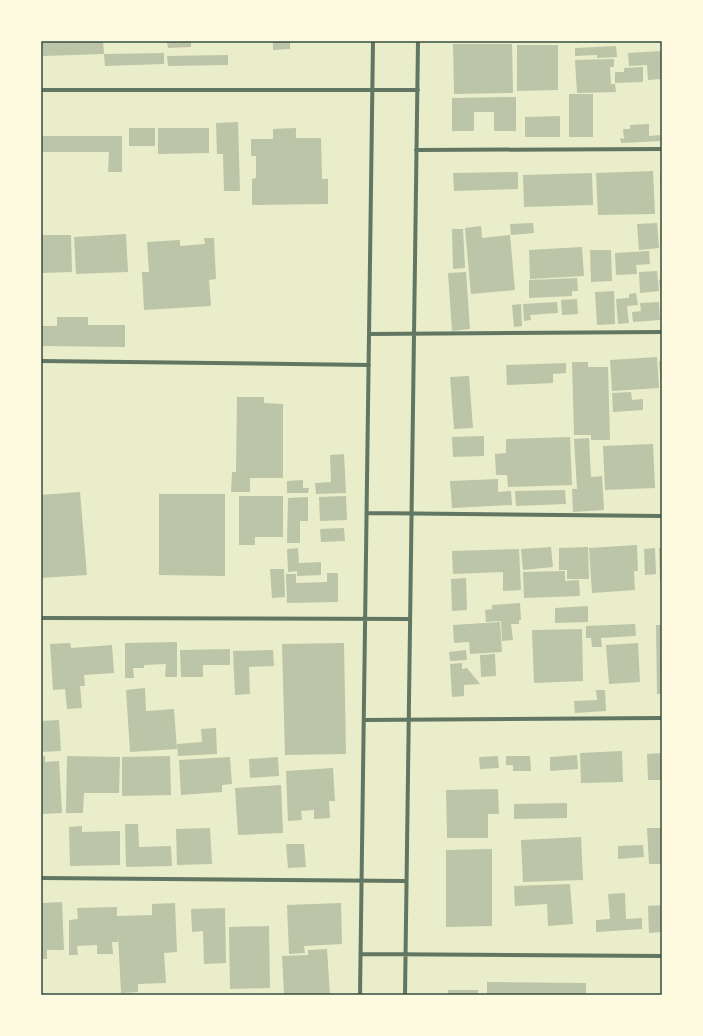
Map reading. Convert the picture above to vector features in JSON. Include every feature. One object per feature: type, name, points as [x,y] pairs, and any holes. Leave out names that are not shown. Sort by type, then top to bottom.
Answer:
[{"type":"street","points":[[360,995],[373,41]]},
{"type":"street","points":[[405,995],[418,41]]},
{"type":"street","points":[[41,90],[418,90]]},
{"type":"street","points":[[416,150],[662,149]]},
{"type":"street","points":[[369,334],[662,332]]},
{"type":"street","points":[[41,361],[369,365]]},
{"type":"street","points":[[367,513],[662,516]]},
{"type":"street","points":[[41,618],[410,619]]},
{"type":"street","points":[[364,720],[662,718]]},
{"type":"street","points":[[41,878],[406,881]]},
{"type":"street","points":[[361,954],[662,956]]},
{"type":"building","points":[[42,41],[103,41],[104,54],[43,56]]},
{"type":"building","points":[[167,41],[191,41],[191,47],[168,48]]},
{"type":"building","points":[[273,41],[290,41],[290,49],[273,50]]},
{"type":"building","points":[[453,44],[512,44],[513,93],[454,94]]},
{"type":"building","points":[[517,45],[558,45],[558,90],[517,91]]},
{"type":"building","points":[[616,46],[617,57],[597,58],[597,55],[575,56],[575,48]]},
{"type":"building","points":[[662,51],[662,79],[648,80],[647,65],[629,66],[628,53]]},
{"type":"building","points":[[164,53],[164,64],[105,66],[104,54]]},
{"type":"building","points":[[228,55],[228,65],[168,66],[167,56]]},
{"type":"building","points":[[614,59],[614,67],[610,67],[611,84],[615,84],[616,92],[577,93],[575,60]]},
{"type":"building","points":[[643,67],[643,82],[615,83],[615,72],[624,72],[624,68]]},
{"type":"building","points":[[569,94],[593,94],[593,137],[569,137]]},
{"type":"building","points":[[516,97],[516,131],[494,131],[494,112],[474,112],[474,131],[452,131],[452,98]]},
{"type":"building","points":[[560,116],[560,137],[525,137],[525,117]]},
{"type":"building","points":[[238,122],[240,191],[224,191],[223,154],[217,154],[216,123]]},
{"type":"building","points":[[649,124],[649,136],[660,135],[661,141],[621,143],[620,138],[624,139],[623,129],[630,129],[630,125]]},
{"type":"building","points":[[129,128],[155,128],[155,146],[129,146]]},
{"type":"building","points":[[158,128],[209,128],[209,153],[158,154]]},
{"type":"building","points":[[296,128],[296,138],[321,138],[322,179],[328,179],[328,204],[252,205],[252,179],[256,178],[256,156],[251,156],[251,139],[273,139],[273,129]]},
{"type":"building","points":[[42,136],[122,136],[122,172],[108,172],[109,152],[42,152]]},
{"type":"building","points":[[653,171],[655,214],[598,215],[596,173]]},
{"type":"building","points":[[518,172],[518,189],[454,191],[453,173]]},
{"type":"building","points":[[660,172],[662,172],[662,194],[661,194]]},
{"type":"building","points":[[592,173],[593,205],[524,207],[523,175]]},
{"type":"building","points":[[533,223],[534,233],[511,235],[510,224]]},
{"type":"building","points":[[657,223],[659,248],[639,250],[637,224]]},
{"type":"building","points":[[481,226],[482,238],[510,235],[515,290],[471,294],[465,228]]},
{"type":"building","points":[[452,229],[463,229],[465,268],[453,269]]},
{"type":"building","points":[[126,234],[128,272],[76,274],[74,237]]},
{"type":"building","points":[[662,234],[662,249],[661,249],[660,235]]},
{"type":"building","points":[[41,235],[71,235],[72,272],[41,273]]},
{"type":"building","points":[[204,238],[214,238],[216,279],[209,280],[211,306],[144,310],[142,272],[149,272],[147,242],[180,240],[180,246],[205,244]]},
{"type":"building","points":[[582,247],[584,276],[530,279],[529,250]]},
{"type":"building","points":[[590,250],[611,250],[612,281],[591,282]]},
{"type":"building","points":[[649,251],[650,264],[636,265],[637,274],[616,275],[615,253]]},
{"type":"building","points":[[657,271],[659,291],[640,293],[639,272]]},
{"type":"building","points":[[466,272],[470,329],[452,331],[448,273]]},
{"type":"building","points":[[577,278],[578,291],[572,291],[572,296],[529,298],[529,280]]},
{"type":"building","points":[[659,280],[662,280],[662,299],[661,299]]},
{"type":"building","points":[[614,291],[615,324],[597,325],[595,292]]},
{"type":"building","points":[[636,293],[638,305],[627,306],[629,323],[618,324],[616,299],[629,298],[629,294]]},
{"type":"building","points":[[577,299],[578,314],[562,315],[561,300]]},
{"type":"building","points":[[557,302],[558,313],[530,315],[531,320],[524,321],[523,304]]},
{"type":"building","points":[[659,302],[660,320],[633,322],[632,312],[641,311],[640,303]]},
{"type":"building","points":[[521,304],[522,326],[514,327],[512,305]]},
{"type":"building","points":[[57,317],[88,317],[88,325],[125,325],[125,347],[41,346],[41,326],[57,326]]},
{"type":"building","points":[[657,357],[659,388],[612,391],[610,360]]},
{"type":"building","points":[[659,361],[662,361],[662,387],[661,387]]},
{"type":"building","points":[[572,362],[588,362],[588,367],[608,367],[610,440],[591,440],[591,435],[574,435]]},
{"type":"building","points":[[566,363],[566,373],[553,374],[553,383],[507,385],[506,365]]},
{"type":"building","points":[[469,376],[473,428],[454,429],[450,377]]},
{"type":"building","points":[[631,392],[632,400],[643,399],[643,410],[613,412],[612,393]]},
{"type":"building","points":[[237,397],[264,397],[264,403],[283,404],[283,478],[250,478],[250,492],[231,492],[232,472],[236,472]]},
{"type":"building","points":[[484,436],[484,456],[453,457],[452,437]]},
{"type":"building","points":[[570,437],[572,485],[508,487],[507,475],[496,475],[495,454],[506,453],[506,439]]},
{"type":"building","points":[[589,438],[591,477],[602,476],[604,510],[573,512],[572,489],[577,489],[574,439]]},
{"type":"building","points":[[653,444],[655,488],[605,490],[603,446]]},
{"type":"building","points":[[344,454],[346,493],[316,494],[315,483],[331,482],[330,455]]},
{"type":"building","points":[[498,479],[498,492],[511,491],[512,505],[452,508],[450,481]]},
{"type":"building","points":[[303,480],[303,488],[309,488],[308,493],[287,493],[287,481]]},
{"type":"building","points":[[565,490],[566,504],[516,506],[515,491]]},
{"type":"building","points":[[80,492],[87,575],[41,578],[41,495]]},
{"type":"building","points":[[159,494],[225,494],[225,576],[159,575]]},
{"type":"building","points":[[239,496],[283,496],[283,537],[255,537],[255,545],[239,545]]},
{"type":"building","points":[[346,496],[347,520],[320,521],[319,497]]},
{"type":"building","points":[[308,497],[308,521],[300,521],[300,543],[287,543],[288,498]]},
{"type":"building","points":[[344,528],[345,541],[321,542],[320,529]]},
{"type":"building","points":[[637,545],[638,571],[634,571],[635,590],[592,593],[589,548]]},
{"type":"building","points":[[551,547],[553,567],[523,570],[521,549]]},
{"type":"building","points":[[588,547],[589,579],[567,579],[567,570],[559,570],[559,548]]},
{"type":"building","points":[[298,548],[299,563],[321,562],[321,575],[297,576],[297,571],[288,572],[287,549]]},
{"type":"building","points":[[655,548],[656,574],[645,575],[644,549]]},
{"type":"building","points":[[659,548],[662,548],[662,581],[660,581]]},
{"type":"building","points":[[519,549],[521,590],[503,591],[503,572],[453,574],[452,551]]},
{"type":"building","points":[[270,569],[284,569],[285,597],[272,598]]},
{"type":"building","points":[[565,571],[565,581],[579,580],[580,596],[524,598],[523,572]]},
{"type":"building","points":[[327,573],[338,573],[338,602],[287,603],[286,574],[296,574],[296,583],[327,582]]},
{"type":"building","points":[[466,578],[467,610],[452,611],[451,579]]},
{"type":"building","points":[[520,603],[521,620],[519,620],[519,624],[511,624],[513,640],[502,641],[501,621],[486,622],[485,610],[492,609],[492,605]]},
{"type":"building","points":[[588,606],[588,622],[555,623],[555,608]]},
{"type":"building","points":[[500,622],[502,652],[470,654],[469,642],[454,643],[453,625]]},
{"type":"building","points":[[635,624],[636,636],[601,638],[602,647],[592,647],[591,638],[586,638],[586,626]]},
{"type":"building","points":[[656,625],[662,625],[662,694],[657,694]]},
{"type":"building","points":[[582,629],[583,681],[534,683],[532,630]]},
{"type":"building","points":[[177,642],[177,677],[165,677],[166,664],[144,665],[144,668],[133,668],[134,678],[125,678],[125,643]]},
{"type":"building","points":[[70,643],[71,648],[112,645],[114,673],[84,675],[85,686],[80,686],[82,708],[67,709],[65,689],[53,690],[50,644]]},
{"type":"building","points":[[344,643],[346,754],[285,755],[282,644]]},
{"type":"building","points":[[638,643],[640,682],[609,684],[606,645]]},
{"type":"building","points":[[230,649],[230,665],[203,665],[203,677],[181,677],[180,650]]},
{"type":"building","points":[[273,650],[274,666],[249,667],[250,694],[235,695],[233,651]]},
{"type":"building","points":[[466,650],[467,660],[450,661],[449,652]]},
{"type":"building","points":[[495,654],[496,676],[481,677],[480,655]]},
{"type":"building","points":[[462,663],[462,669],[467,668],[480,684],[464,685],[464,696],[452,697],[450,664]]},
{"type":"building","points":[[145,688],[146,711],[174,709],[177,749],[130,752],[126,690]]},
{"type":"building","points":[[596,690],[605,690],[606,711],[575,713],[574,701],[597,700]]},
{"type":"building","points":[[59,720],[61,751],[41,752],[41,721]]},
{"type":"building","points":[[216,728],[217,754],[178,756],[177,744],[202,742],[201,729]]},
{"type":"building","points":[[622,751],[623,782],[581,783],[580,753]]},
{"type":"building","points":[[662,753],[662,780],[648,780],[647,754]]},
{"type":"building","points":[[577,755],[578,769],[550,771],[550,757]]},
{"type":"building","points":[[45,756],[45,762],[59,761],[62,813],[41,814],[41,757]]},
{"type":"building","points":[[67,756],[120,757],[119,793],[84,793],[83,813],[66,813]]},
{"type":"building","points":[[170,756],[171,795],[122,796],[122,757]]},
{"type":"building","points":[[498,756],[499,768],[480,769],[479,757]]},
{"type":"building","points":[[506,756],[530,756],[531,771],[513,771],[513,765],[506,765]]},
{"type":"building","points":[[230,757],[232,784],[222,785],[222,792],[181,795],[179,760]]},
{"type":"building","points":[[278,757],[279,776],[250,778],[249,759]]},
{"type":"building","points":[[333,768],[335,801],[329,801],[330,818],[314,819],[314,810],[301,811],[302,820],[288,821],[286,771]]},
{"type":"building","points":[[281,785],[283,833],[238,835],[235,788]]},
{"type":"building","points":[[498,789],[499,814],[488,814],[488,838],[447,838],[446,790]]},
{"type":"building","points":[[567,803],[567,818],[514,819],[514,804]]},
{"type":"building","points":[[125,824],[138,824],[139,847],[171,846],[172,866],[126,867]]},
{"type":"building","points":[[82,826],[82,832],[120,831],[120,865],[70,866],[69,827]]},
{"type":"building","points":[[210,828],[212,864],[177,865],[176,829]]},
{"type":"building","points":[[647,828],[661,828],[662,864],[649,864]]},
{"type":"building","points":[[581,837],[583,880],[523,882],[521,840]]},
{"type":"building","points":[[286,844],[304,844],[306,867],[288,868]]},
{"type":"building","points":[[643,845],[644,857],[618,859],[618,846]]},
{"type":"building","points":[[492,849],[492,926],[446,927],[446,850]]},
{"type":"building","points":[[570,884],[573,924],[548,926],[547,904],[515,906],[514,886]]},
{"type":"building","points":[[625,893],[626,919],[642,918],[642,929],[596,932],[596,920],[610,919],[608,894]]},
{"type":"building","points":[[62,902],[64,950],[47,950],[47,959],[41,959],[41,903]]},
{"type":"building","points":[[175,903],[177,952],[164,953],[166,983],[138,984],[138,992],[121,993],[118,935],[118,942],[112,942],[113,954],[97,954],[97,945],[77,946],[78,955],[69,955],[69,920],[78,919],[77,908],[117,907],[117,916],[152,915],[152,904]]},
{"type":"building","points":[[341,903],[342,944],[304,946],[305,953],[289,954],[287,905]]},
{"type":"building","points":[[662,905],[662,932],[649,933],[648,906]]},
{"type":"building","points":[[225,908],[226,963],[204,964],[203,931],[192,932],[191,909]]},
{"type":"building","points":[[269,926],[270,988],[230,989],[229,927]]},
{"type":"building","points":[[327,949],[330,995],[284,995],[282,956],[308,955],[308,950]]},
{"type":"building","points":[[487,982],[586,983],[586,995],[487,995]]},
{"type":"building","points":[[448,990],[478,990],[478,995],[448,995]]}]
